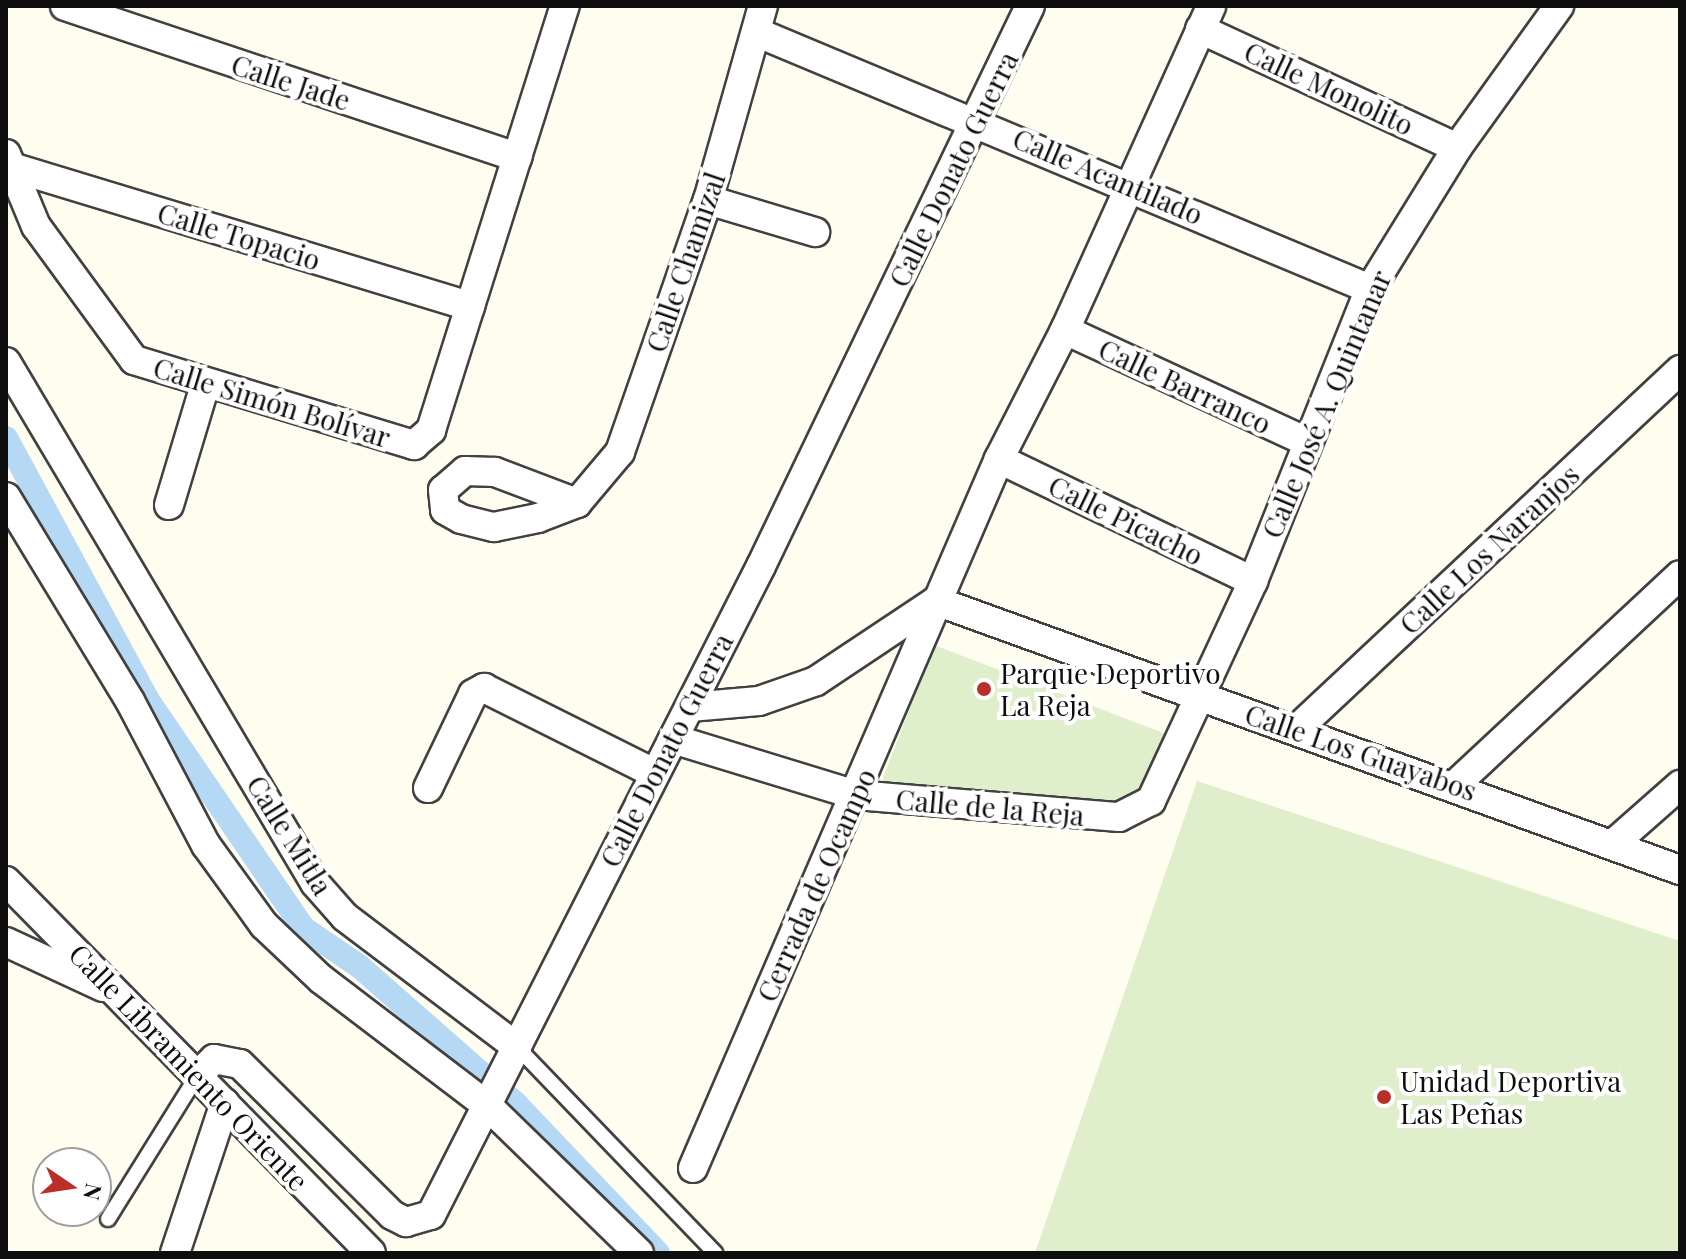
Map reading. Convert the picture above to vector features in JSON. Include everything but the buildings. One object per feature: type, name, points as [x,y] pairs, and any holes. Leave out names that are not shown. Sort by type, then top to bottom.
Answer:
[{"type":"street","name":"Calle Jade","points":[[65,6],[517,157]]},
{"type":"street","name":"Calle Donato Guerra","points":[[197,1076],[214,1059],[240,1064],[406,1222],[431,1215],[690,707],[1030,6]]},
{"type":"street","points":[[470,306],[561,7]]},
{"type":"street","name":"Calle José A. Quintanar","points":[[1199,697],[1253,581],[1305,441],[1370,289],[1547,10]]},
{"type":"street","name":"Calle Monolito","points":[[1206,18],[1457,148]]},
{"type":"street","name":"Cerrada de Ocampo","points":[[693,1168],[999,459],[1065,330],[1206,18]]},
{"type":"street","name":"Calle Acantilado","points":[[760,19],[976,121],[1370,289]]},
{"type":"street","name":"Calle Chamizal","points":[[577,503],[620,452],[708,200],[760,19]]},
{"type":"street","name":"Calle Topacio","points":[[7,160],[470,306]]},
{"type":"street","name":"Calle Simón Bolívar","points":[[7,160],[36,226],[111,337],[134,360],[414,445],[431,430],[470,306]]},
{"type":"street","points":[[708,200],[815,232]]},
{"type":"street","name":"Calle Barranco","points":[[1065,330],[1305,441]]},
{"type":"street","name":"Calle Mitla","points":[[6,362],[315,883],[345,917],[513,1054]]},
{"type":"street","name":"Calle Los Naranjos","points":[[1298,728],[1680,370]]},
{"type":"street","points":[[169,505],[206,382]]},
{"type":"street","name":"Calle Picacho","points":[[999,459],[1253,581]]},
{"type":"street","points":[[6,497],[130,701],[206,845],[264,925],[321,979],[492,1099],[639,1253]]},
{"type":"street","points":[[1456,784],[1680,575]]},
{"type":"street","points":[[690,707],[759,701],[816,681],[936,601]]},
{"type":"street","name":"Calle Los Guayabos","points":[[936,601],[1199,697],[1456,784],[1680,870]]},
{"type":"street","points":[[428,788],[473,694],[484,688],[654,773]]},
{"type":"street","name":"Calle de la Reja","points":[[673,739],[856,795],[1119,817],[1151,801],[1199,697]]},
{"type":"street","points":[[1612,845],[1680,785]]},
{"type":"street","name":"Calle Libramiento Oriente","points":[[6,881],[371,1253]]},
{"type":"street","points":[[6,942],[121,995]]},
{"type":"street","points":[[175,1253],[225,1103]]},
{"type":"lane","name":"Calle Mitla","points":[[513,1054],[715,1253]]},
{"type":"lane","points":[[112,1213],[197,1076]]},
{"type":"green space","name":"Parque Deportivo La Reja","points":[[934,645],[1166,734],[1135,814],[873,804]]},
{"type":"green space","name":"Unidad Deportiva Las Peñas","points":[[1197,781],[1680,941],[1680,1253],[1035,1253]]},
{"type":"waterway","points":[[6,438],[147,699],[303,928],[359,966],[517,1105],[658,1253]]},
{"type":"place","name":"Parque Deportivo La Reja","points":[[984,689]]},
{"type":"place","name":"Unidad Deportiva Las Peñas","points":[[1384,1097]]}]
